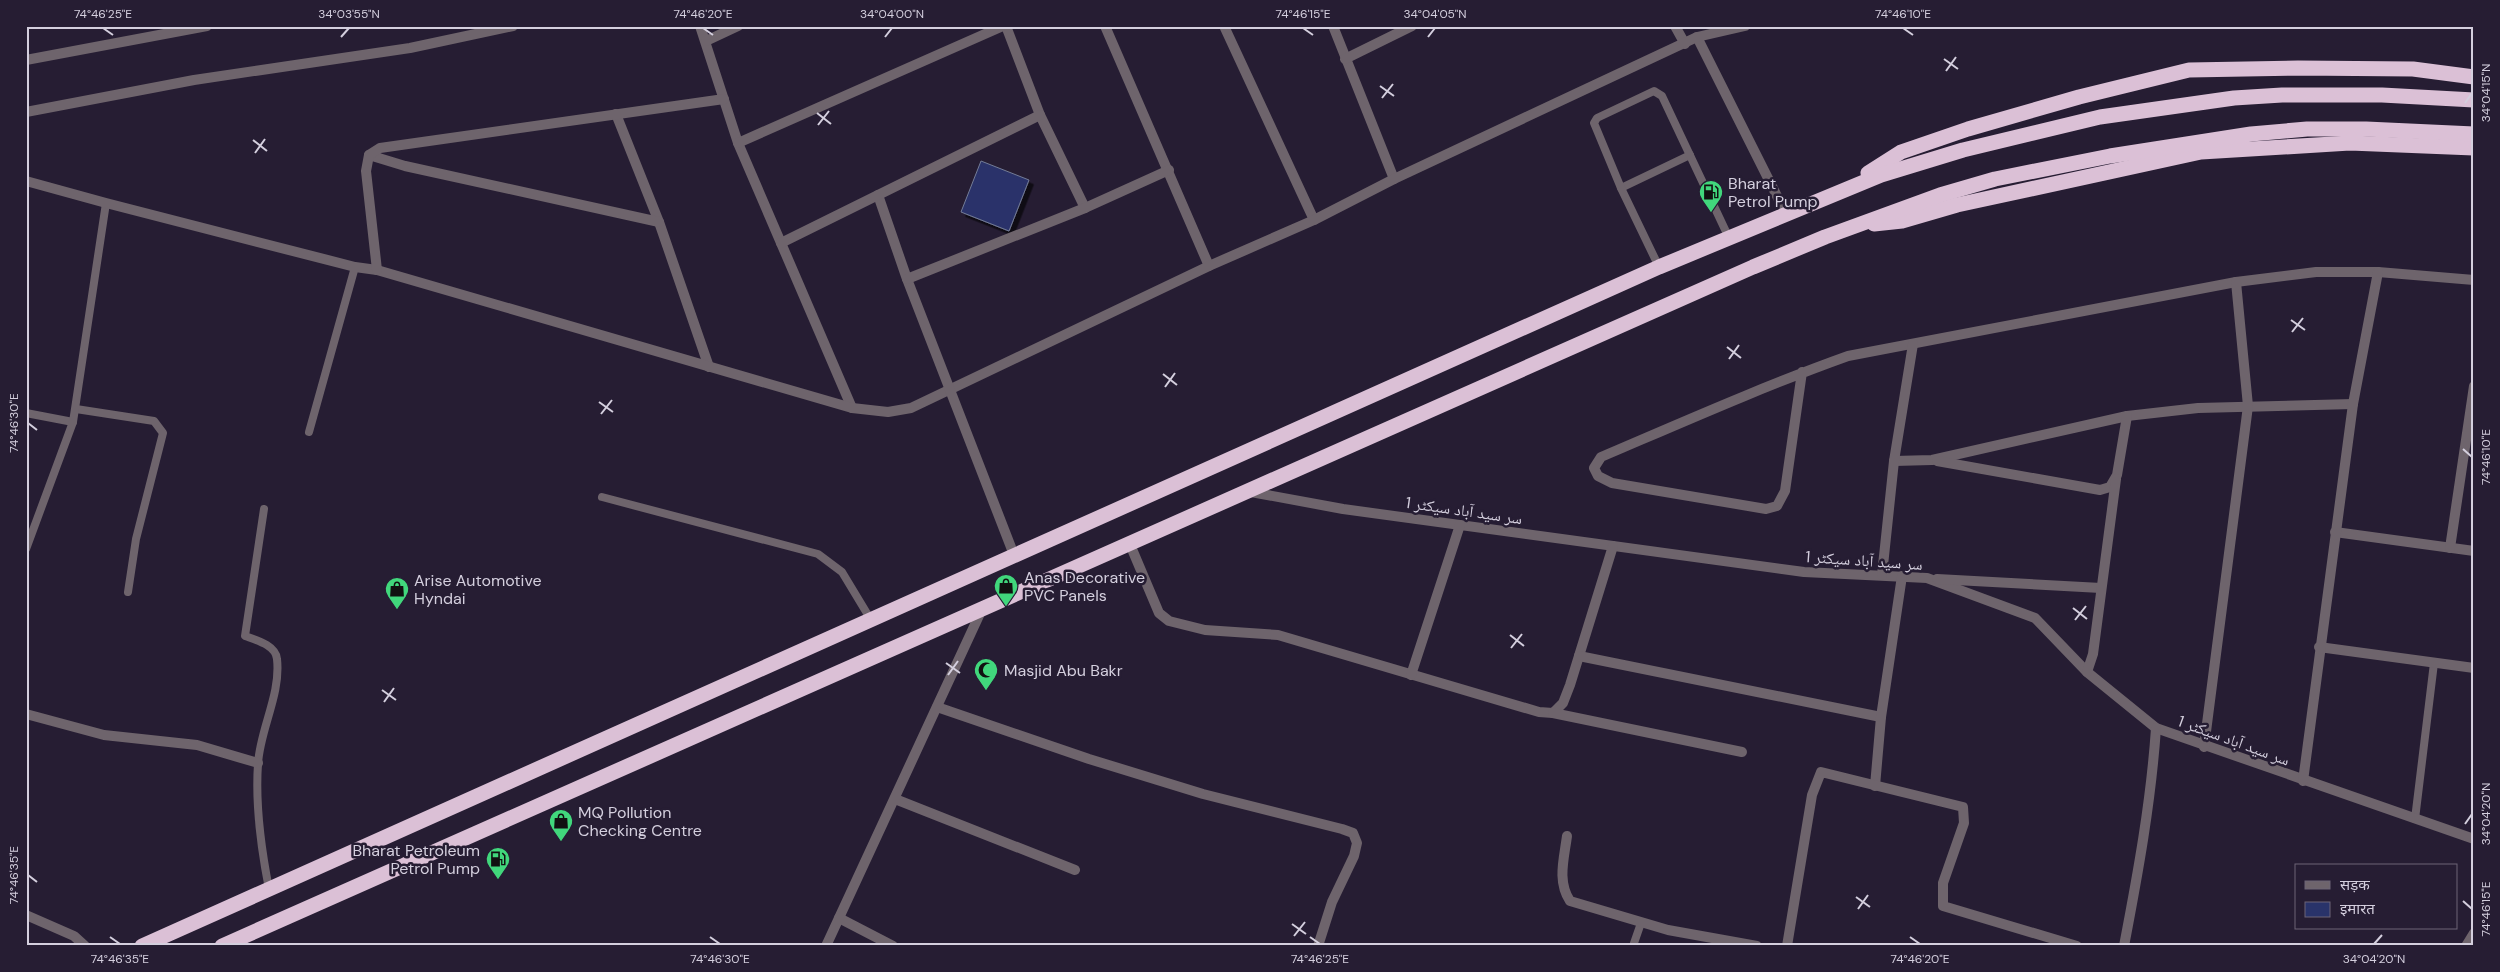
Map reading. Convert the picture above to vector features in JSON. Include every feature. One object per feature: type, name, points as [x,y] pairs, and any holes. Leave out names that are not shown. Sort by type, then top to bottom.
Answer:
[{"type":"highway","points":[[1840,191],[1901,152],[1968,129],[2079,97],[2190,70],[2298,68],[2413,69],[2474,77]]},
{"type":"highway","points":[[142,946],[1659,267],[1881,175],[1963,150],[2091,119],[2216,100],[2282,95],[2382,94],[2474,100]]},
{"type":"highway","points":[[222,946],[1129,542],[1251,492],[1753,267],[1897,209],[1995,179],[2049,167],[2242,135],[2307,129],[2366,129],[2474,134]]},
{"type":"highway","points":[[1854,226],[1902,221],[1976,201],[2202,152],[2350,143],[2474,148]]},
{"type":"street","points":[[26,60],[207,26]]},
{"type":"street","points":[[26,112],[194,80],[410,48],[513,26]]},
{"type":"street","points":[[700,26],[738,143],[852,408]]},
{"type":"street","points":[[706,41],[738,26]]},
{"type":"street","points":[[738,143],[1004,26],[1040,115],[1085,208]]},
{"type":"street","points":[[1105,26],[1209,266]]},
{"type":"street","points":[[1224,26],[1314,220]]},
{"type":"street","points":[[1333,26],[1394,179]]},
{"type":"street","points":[[1346,59],[1412,26]]},
{"type":"street","points":[[1675,26],[1686,44]]},
{"type":"street","points":[[26,180],[106,203],[355,267],[377,270],[852,408],[888,412],[911,408],[1209,266],[1314,220],[1394,179],[1697,38],[1745,26]]},
{"type":"street","points":[[1697,38],[1786,214]]},
{"type":"street","points":[[377,270],[366,171],[369,156],[380,148],[395,144],[724,99]]},
{"type":"street","points":[[616,114],[659,222],[709,367]]},
{"type":"street","points":[[781,243],[1040,115]]},
{"type":"street","points":[[369,156],[405,166],[659,222]]},
{"type":"street","points":[[907,280],[1085,208],[1169,170]]},
{"type":"street","points":[[878,195],[907,280],[1014,555]]},
{"type":"street","points":[[1802,372],[1785,491],[1777,506],[1766,509],[1612,484],[1598,476],[1594,468],[1601,457],[1802,372],[1848,356],[2236,282],[2316,272],[2378,272],[2474,280]]},
{"type":"street","points":[[2303,781],[2319,647],[2353,404],[2378,272]]},
{"type":"street","points":[[2204,746],[2248,406],[2236,282]]},
{"type":"street","points":[[1882,575],[1894,461],[1913,344]]},
{"type":"street","points":[[2450,548],[2474,386]]},
{"type":"street","points":[[1894,461],[1932,460],[2127,416],[2198,408],[2353,404]]},
{"type":"street","points":[[2087,672],[2093,654],[2127,416]]},
{"type":"street","points":[[1932,460],[2100,490],[2110,487],[2117,476]]},
{"type":"street","name":"سر سید آباد سیکٹر 1","points":[[1251,492],[1460,525],[1804,572],[1927,578],[2035,618],[2087,672],[2156,728],[2303,781],[2474,839]]},
{"type":"street","points":[[1412,675],[1460,525]]},
{"type":"street","points":[[2335,532],[2474,551]]},
{"type":"street","points":[[1129,542],[1159,613],[1169,621],[1205,630],[1278,636],[1539,712],[1553,713],[1742,752]]},
{"type":"street","points":[[1553,713],[1563,703],[1613,546]]},
{"type":"street","points":[[1874,786],[1880,717],[1902,576]]},
{"type":"street","points":[[1927,578],[2101,588]]},
{"type":"street","points":[[826,946],[984,607]]},
{"type":"street","points":[[2319,647],[2474,668]]},
{"type":"street","points":[[1579,656],[1880,717]]},
{"type":"street","points":[[937,707],[1089,760],[1203,794],[1342,829],[1353,834],[1357,843],[1354,856],[1332,902],[1318,946]]},
{"type":"street","points":[[26,714],[104,735],[197,745],[258,763]]},
{"type":"street","points":[[2124,946],[2143,848],[2152,782],[2156,728]]},
{"type":"street","points":[[1787,946],[1812,794],[1821,772],[1963,807],[1964,823],[1943,883],[1943,906],[2077,946]]},
{"type":"street","points":[[895,799],[1075,870]]},
{"type":"street","points":[[1567,836],[1561,882],[1563,891],[1570,901],[1641,923],[1757,946]]},
{"type":"street","points":[[26,915],[74,936],[85,946]]},
{"type":"street","points":[[839,918],[893,946]]},
{"type":"street","points":[[2466,946],[2474,933]]},
{"type":"lane","points":[[1659,267],[1621,188],[1594,123],[1597,118],[1654,91],[1662,96],[1728,238]]},
{"type":"lane","points":[[1621,188],[1690,155]]},
{"type":"lane","points":[[26,549],[73,422],[106,203]]},
{"type":"lane","points":[[309,432],[355,267]]},
{"type":"lane","points":[[76,409],[154,421],[164,433],[136,539],[128,592]]},
{"type":"lane","points":[[26,413],[73,422]]},
{"type":"lane","points":[[602,497],[818,554],[842,572],[871,620]]},
{"type":"lane","points":[[264,509],[245,636],[270,647],[277,657],[274,698],[258,763],[259,835],[269,889]]},
{"type":"lane","points":[[2415,819],[2434,663]]},
{"type":"lane","points":[[1633,946],[1641,923]]},
{"type":"building","points":[[981,161],[1029,180],[1009,231],[961,212]]},
{"type":"place","name":"Bharat Petrol Pump","points":[[1711,213]]},
{"type":"place","name":"Anas Decorative PVC Panels","points":[[1006,607]]},
{"type":"place","name":"Arise Automotive Hyndai","points":[[397,610]]},
{"type":"place","name":"Masjid Abu Bakr","points":[[986,691]]},
{"type":"place","name":"MQ Pollution Checking Centre","points":[[561,842]]},
{"type":"place","name":"Bharat Petroleum Petrol Pump","points":[[498,880]]}]
